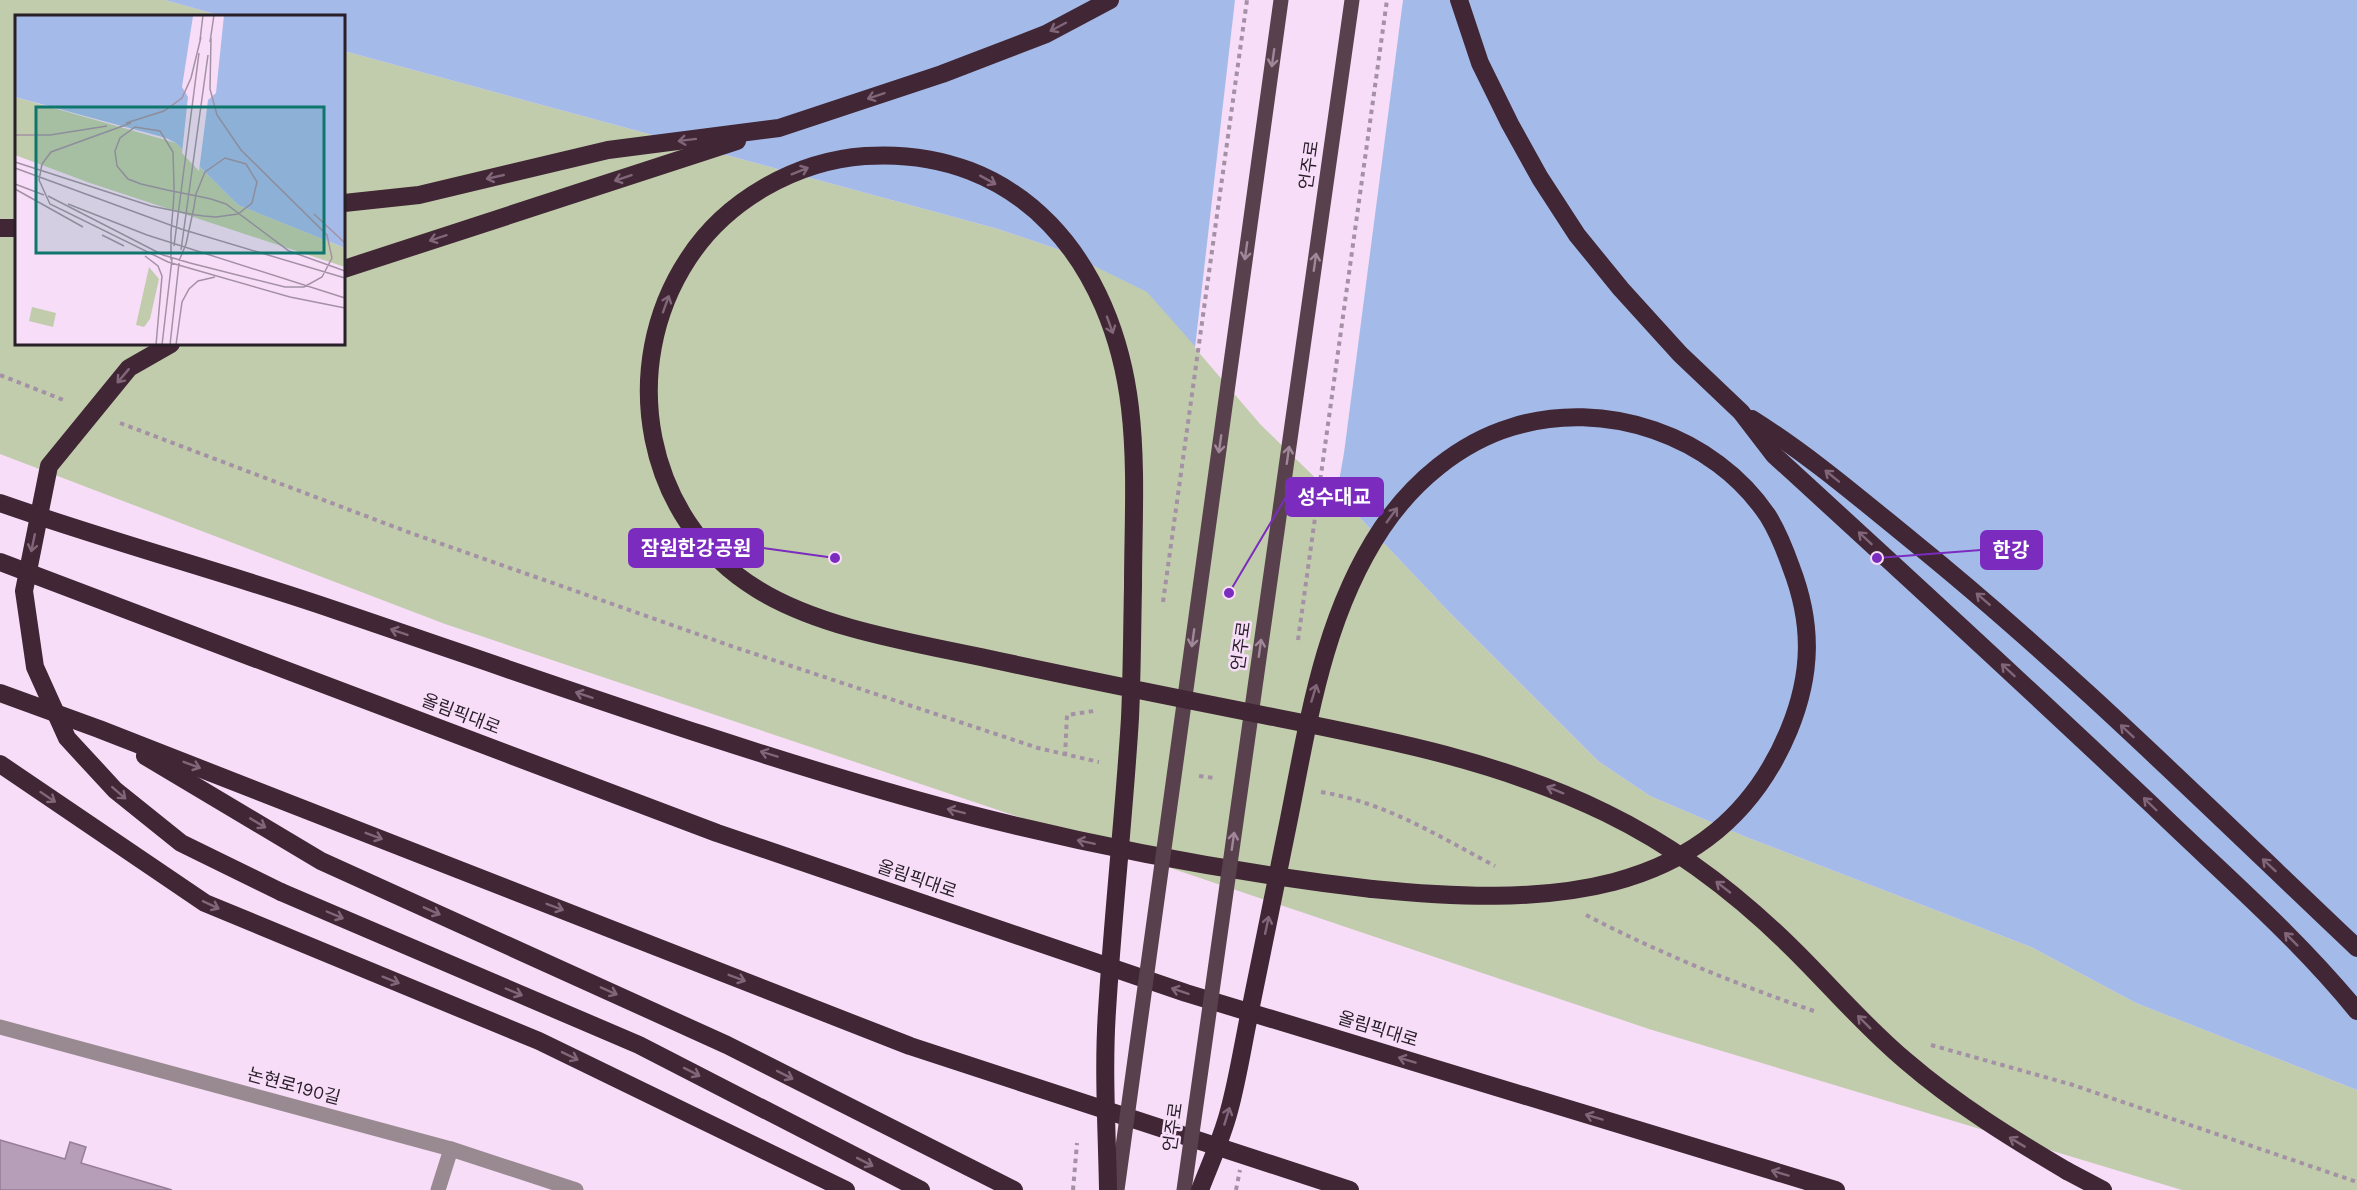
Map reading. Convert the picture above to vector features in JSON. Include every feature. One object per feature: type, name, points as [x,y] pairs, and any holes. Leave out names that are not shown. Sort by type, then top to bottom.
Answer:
[{"type":"highway","points":[[345,269],[942,74],[1046,34],[1110,0]]},
{"type":"highway","points":[[1459,0],[1480,63],[1539,178],[1577,235],[1621,289],[1680,354],[1742,412],[1774,455],[2037,696],[2279,926],[2332,981],[2357,1011]]},
{"type":"highway","points":[[345,203],[419,195],[608,150],[779,128]]},
{"type":"highway","points":[[1108,1190],[1106,1019],[1127,766],[1131,699],[1131,688],[1131,676],[1132,665],[1133,467],[1130,409],[1123,366],[1110,323],[1092,282],[1069,244],[1040,215],[1011,192],[977,173],[939,159],[898,155],[856,156],[815,165],[778,179],[744,201],[715,226],[690,255],[673,286],[660,321],[650,360],[648,396],[651,431],[664,476],[679,509],[695,532],[715,555],[738,575],[758,590],[782,602],[858,629],[1119,687],[1131,689],[1166,696],[1355,733],[1430,750],[1501,770],[1557,790],[1637,830],[1705,873],[1788,944],[1863,1021],[1904,1059],[1960,1104],[2009,1137],[2103,1190]]},
{"type":"highway","points":[[169,345],[129,368],[49,466],[24,591],[35,667],[67,738],[115,790],[181,843],[281,892],[639,1045],[921,1190]]},
{"type":"highway","points":[[1742,412],[1795,446],[1972,589],[2037,646],[2357,948]]},
{"type":"highway","points":[[0,503],[329,607],[649,717],[940,807],[1146,855],[1263,875],[1274,876],[1285,878],[1296,880],[1426,894],[1523,897],[1613,883],[1650,870],[1689,851],[1714,833],[1763,781],[1782,746],[1796,711],[1805,677],[1808,642],[1805,609],[1784,546],[1767,515],[1743,487],[1717,464],[1683,442],[1650,427],[1617,420],[1582,417],[1547,419],[1512,427],[1480,440],[1449,459],[1422,480],[1401,502],[1364,560],[1346,594],[1332,631],[1310,707],[1287,830],[1277,875],[1275,887],[1273,898],[1228,1114],[1200,1190]]},
{"type":"highway","name":"올림픽대로","points":[[0,562],[728,837],[1186,993],[1836,1190]]},
{"type":"highway","points":[[0,693],[99,729],[910,1046],[1350,1190]]},
{"type":"highway","points":[[99,729],[321,861],[726,1045],[1014,1190]]},
{"type":"highway","points":[[0,764],[206,903],[539,1041],[846,1190]]},
{"type":"main road","points":[[1117,1190],[1281,0]]},
{"type":"main road","name":"언주로","points":[[1184,1190],[1352,0]]},
{"type":"lane","name":"논현로190길","points":[[0,1027],[451,1149],[576,1190]]},
{"type":"lane","points":[[438,1190],[451,1149]]},
{"type":"path","points":[[1065,756],[1067,715],[1099,711]]},
{"type":"green space","points":[[0,0],[165,0],[218,15],[15,15],[15,345],[345,345],[345,51],[998,229],[1063,251],[1148,292],[1262,422],[1345,502],[1451,614],[1598,761],[1650,796],[1746,837],[2031,947],[2136,1003],[2357,1090],[2357,1190],[2182,1190],[1649,1029],[445,624],[0,454]]},
{"type":"water","points":[[165,0],[2357,0],[2357,1090],[2136,1003],[2031,947],[1746,837],[1650,796],[1598,761],[1451,614],[1345,502],[1262,422],[1147,292],[1063,251],[998,229],[345,51],[345,15],[218,15]]},
{"type":"pier","points":[[1235,0],[1403,0],[1344,453],[1336,498],[1260,424],[1195,348]]},
{"type":"building","points":[[0,1140],[65,1159],[70,1142],[86,1147],[81,1163],[172,1190],[0,1190]]},
{"type":"place","name":"잠원한강공원","points":[[835,558]]},
{"type":"place","name":"한강","points":[[1877,558]]},
{"type":"place","name":"성수대교","points":[[1229,593]]}]
